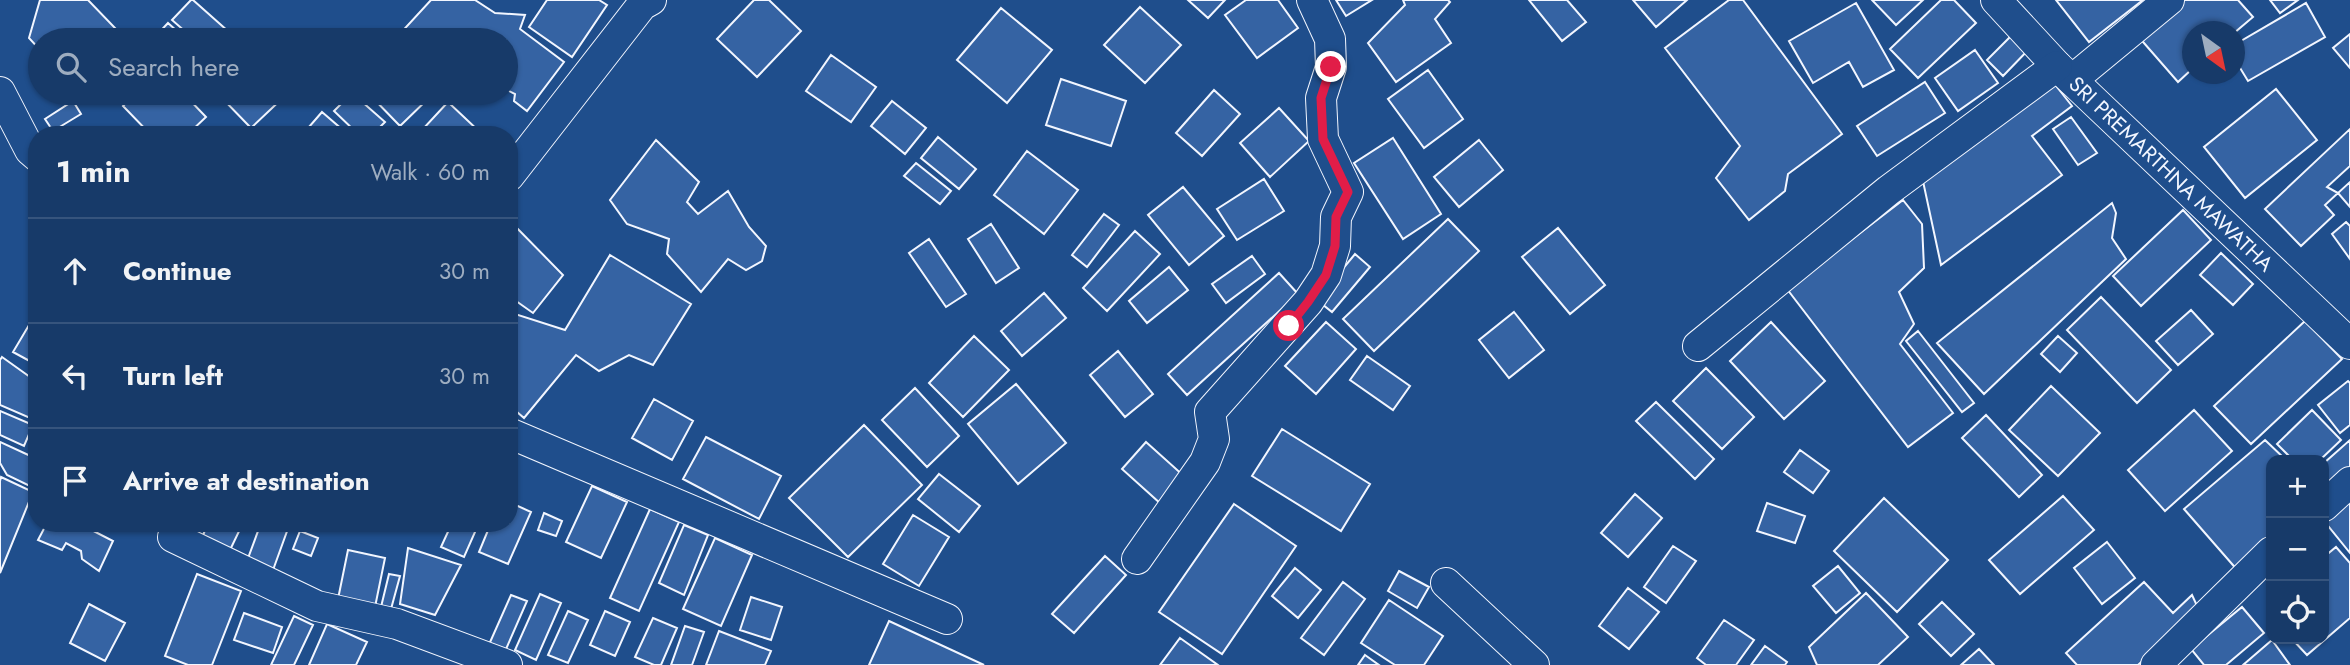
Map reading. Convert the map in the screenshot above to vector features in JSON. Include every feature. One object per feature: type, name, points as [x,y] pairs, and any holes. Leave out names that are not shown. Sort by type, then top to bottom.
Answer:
[{"type":"street","points":[[518,164],[642,5],[651,0]]},
{"type":"street","points":[[1137,559],[1205,462],[1214,439],[1210,412],[1289,326],[1326,275],[1335,246],[1336,217],[1348,192],[1323,139],[1321,98],[1331,67],[1330,39],[1312,0]]},
{"type":"street","name":"SRI PREMARTHNA MAWATHA","points":[[1996,0],[2064,73],[2350,344]]},
{"type":"street","points":[[1698,345],[1889,190],[2169,0]]},
{"type":"street","points":[[0,92],[28,146]]},
{"type":"street","points":[[518,437],[947,619]]},
{"type":"street","points":[[2329,501],[2350,482]]},
{"type":"street","points":[[173,537],[317,606],[397,624],[507,665]]},
{"type":"street","points":[[2156,665],[2266,557]]},
{"type":"street","points":[[1446,583],[1534,665]]},
{"type":"building","points":[[40,0],[88,0],[115,28],[32,28]]},
{"type":"building","points":[[193,0],[224,28],[181,28],[172,20]]},
{"type":"building","points":[[431,0],[475,0],[495,13],[525,15],[520,29],[564,62],[527,111],[518,104],[518,28],[405,28]]},
{"type":"building","points":[[547,0],[599,0],[607,5],[572,57],[529,27]]},
{"type":"building","points":[[754,0],[769,0],[801,31],[757,77],[717,39]]},
{"type":"building","points":[[1188,0],[1225,0],[1208,18]]},
{"type":"building","points":[[1246,0],[1278,0],[1298,28],[1257,58],[1225,15]]},
{"type":"building","points":[[1336,0],[1372,0],[1346,16]]},
{"type":"building","points":[[1403,0],[1448,0],[1450,2],[1435,19],[1451,43],[1396,82],[1368,43],[1405,5]]},
{"type":"building","points":[[1529,0],[1567,0],[1586,22],[1562,41]]},
{"type":"building","points":[[1633,0],[1687,0],[1656,27]]},
{"type":"building","points":[[1729,0],[1743,0],[1842,134],[1788,174],[1785,191],[1749,220],[1716,178],[1740,146],[1665,48]]},
{"type":"building","points":[[1872,0],[1923,0],[1896,25]]},
{"type":"building","points":[[1941,0],[1954,0],[1976,23],[1918,78],[1890,49]]},
{"type":"building","points":[[2056,0],[2143,0],[2089,42]]},
{"type":"building","points":[[2178,0],[2238,0],[2253,17],[2245,24],[2245,21],[2182,21],[2182,78],[2178,82],[2137,35]]},
{"type":"building","points":[[2270,0],[2298,0],[2280,13]]},
{"type":"building","points":[[1856,3],[1894,70],[1863,87],[1849,62],[1813,83],[1789,41]]},
{"type":"building","points":[[2306,3],[2325,37],[2248,81],[2245,76],[2245,39]]},
{"type":"building","points":[[1140,7],[1181,45],[1145,83],[1104,45]]},
{"type":"building","points":[[1001,8],[1052,50],[1007,103],[957,60]]},
{"type":"building","points":[[2016,31],[2032,46],[2003,76],[1987,60]]},
{"type":"building","points":[[2350,34],[2350,68],[2333,48]]},
{"type":"building","points":[[1975,50],[1998,83],[1958,111],[1935,78]]},
{"type":"building","points":[[831,55],[876,87],[851,122],[806,91]]},
{"type":"building","points":[[1428,70],[1463,119],[1424,148],[1388,99]]},
{"type":"building","points":[[2049,77],[2072,106],[2032,136],[2062,175],[1941,265],[1921,172]]},
{"type":"building","points":[[1061,79],[1126,101],[1111,146],[1046,125]]},
{"type":"building","points":[[1925,82],[1945,113],[1877,156],[1857,126]]},
{"type":"building","points":[[2276,89],[2317,140],[2245,198],[2204,147]]},
{"type":"building","points":[[1214,90],[1240,114],[1202,156],[1176,133]]},
{"type":"building","points":[[892,101],[926,128],[905,154],[871,126]]},
{"type":"building","points":[[67,105],[75,105],[81,114],[61,126],[50,126],[45,119]]},
{"type":"building","points":[[194,105],[206,117],[196,126],[142,126],[123,106]]},
{"type":"building","points":[[229,105],[275,105],[253,126],[249,126]]},
{"type":"building","points":[[340,105],[366,105],[385,122],[381,126],[350,126],[334,111]]},
{"type":"building","points":[[380,105],[422,105],[400,126]]},
{"type":"building","points":[[445,105],[451,105],[473,126],[426,126]]},
{"type":"building","points":[[1279,108],[1309,141],[1270,177],[1240,143]]},
{"type":"building","points":[[322,112],[338,126],[310,126]]},
{"type":"building","points":[[2071,117],[2097,153],[2078,165],[2053,129]]},
{"type":"building","points":[[2350,129],[2350,166],[2327,187],[2338,193],[2325,205],[2334,215],[2301,246],[2265,209]]},
{"type":"building","points":[[938,137],[976,169],[959,189],[921,158]]},
{"type":"building","points":[[1393,138],[1441,214],[1403,239],[1354,163]]},
{"type":"building","points":[[656,140],[699,182],[687,202],[698,214],[728,191],[749,227],[766,246],[762,261],[746,270],[728,259],[701,292],[667,254],[669,239],[627,224],[610,200]]},
{"type":"building","points":[[1479,140],[1503,170],[1459,207],[1434,177]]},
{"type":"building","points":[[1027,151],[1078,190],[1044,234],[994,195]]},
{"type":"building","points":[[916,163],[951,191],[940,204],[904,176]]},
{"type":"building","points":[[1264,179],[1284,211],[1237,240],[1217,209]]},
{"type":"building","points":[[2350,182],[2350,207],[2338,193]]},
{"type":"building","points":[[1183,187],[1224,236],[1189,265],[1148,215]]},
{"type":"building","points":[[1903,200],[1922,224],[1924,268],[1899,292],[1914,324],[1900,344],[1953,413],[1908,447],[1787,289]]},
{"type":"building","points":[[2112,203],[2116,213],[2112,238],[2126,259],[1984,394],[1937,343]]},
{"type":"building","points":[[2183,210],[2211,240],[2141,306],[2113,276]]},
{"type":"building","points":[[1104,214],[1119,225],[1087,267],[1072,255]]},
{"type":"building","points":[[1448,219],[1479,251],[1374,351],[1343,319]]},
{"type":"building","points":[[2346,222],[2350,226],[2350,259],[2332,234]]},
{"type":"building","points":[[991,224],[1019,268],[996,283],[968,239]]},
{"type":"building","points":[[1558,228],[1605,285],[1570,314],[1522,257]]},
{"type":"building","points":[[518,229],[563,275],[533,313],[518,302]]},
{"type":"building","points":[[1135,231],[1160,254],[1107,311],[1083,288]]},
{"type":"building","points":[[929,239],[966,294],[946,307],[909,253]]},
{"type":"building","points":[[2221,253],[2253,284],[2233,305],[2200,275]]},
{"type":"building","points":[[1355,254],[1370,267],[1332,312],[1317,300]]},
{"type":"building","points":[[610,255],[691,304],[653,365],[629,355],[599,371],[576,355],[524,418],[518,413],[518,315],[565,330]]},
{"type":"building","points":[[1252,256],[1265,274],[1226,303],[1212,284]]},
{"type":"building","points":[[1169,267],[1188,290],[1147,323],[1129,301]]},
{"type":"building","points":[[1279,273],[1298,294],[1187,395],[1168,374]]},
{"type":"building","points":[[1044,293],[1066,318],[1022,356],[1001,331]]},
{"type":"building","points":[[2101,297],[2171,370],[2137,403],[2067,330]]},
{"type":"building","points":[[2191,310],[2213,334],[2178,365],[2156,341]]},
{"type":"building","points":[[1514,312],[1544,350],[1509,378],[1479,340]]},
{"type":"building","points":[[2305,321],[2342,359],[2251,444],[2214,406]]},
{"type":"building","points":[[1326,322],[1356,349],[1316,394],[1285,366]]},
{"type":"building","points":[[1771,322],[1825,381],[1784,419],[1730,361]]},
{"type":"building","points":[[28,327],[28,360],[13,352]]},
{"type":"building","points":[[1918,331],[1974,403],[1962,412],[1906,341]]},
{"type":"building","points":[[974,336],[1009,370],[963,417],[929,383]]},
{"type":"building","points":[[2058,336],[2077,353],[2060,372],[2041,354]]},
{"type":"building","points":[[1118,351],[1153,394],[1125,417],[1090,375]]},
{"type":"building","points":[[1367,356],[1410,386],[1393,410],[1350,380]]},
{"type":"building","points":[[2,357],[28,376],[28,417],[0,405]]},
{"type":"building","points":[[1706,368],[1754,417],[1722,449],[1673,401]]},
{"type":"building","points":[[2348,381],[2350,425],[2340,433],[2318,405]]},
{"type":"building","points":[[1016,384],[1066,443],[1018,484],[968,424]]},
{"type":"building","points":[[2051,386],[2100,433],[2058,476],[2009,430]]},
{"type":"building","points":[[915,388],[959,436],[927,467],[882,420]]},
{"type":"building","points":[[654,399],[693,421],[672,460],[632,438]]},
{"type":"building","points":[[1656,402],[1714,459],[1695,479],[1636,421]]},
{"type":"building","points":[[2194,410],[2232,451],[2165,511],[2128,470]]},
{"type":"building","points":[[2312,410],[2341,440],[2325,455],[2288,455],[2277,444]]},
{"type":"building","points":[[0,411],[28,423],[28,437],[24,446],[0,435]]},
{"type":"building","points":[[1986,415],[2042,475],[2019,497],[1962,438]]},
{"type":"building","points":[[864,425],[922,485],[848,557],[789,498]]},
{"type":"building","points":[[1282,429],[1370,484],[1341,531],[1252,476]]},
{"type":"building","points":[[706,437],[781,476],[759,519],[683,479]]},
{"type":"building","points":[[2265,440],[2281,455],[2266,455],[2266,548],[2239,572],[2184,509]]},
{"type":"building","points":[[2350,440],[2350,474],[2329,493],[2329,459]]},
{"type":"building","points":[[0,442],[28,455],[28,485],[7,475],[0,463]]},
{"type":"building","points":[[1146,442],[1185,477],[1161,504],[1122,469]]},
{"type":"building","points":[[1800,450],[1829,471],[1813,493],[1784,472]]},
{"type":"building","points":[[939,474],[980,506],[959,532],[918,499]]},
{"type":"building","points":[[1,477],[28,490],[28,504],[0,573]]},
{"type":"building","points":[[592,486],[627,502],[601,558],[566,542]]},
{"type":"building","points":[[1635,494],[1662,518],[1628,557],[1601,533]]},
{"type":"building","points":[[2063,496],[2094,530],[2020,594],[1989,560]]},
{"type":"building","points":[[2350,496],[2350,553],[2329,527],[2329,513]]},
{"type":"building","points":[[1884,498],[1948,560],[1897,612],[1834,551]]},
{"type":"building","points":[[1767,503],[1805,516],[1795,543],[1757,531]]},
{"type":"building","points":[[1234,504],[1296,546],[1222,654],[1159,612]]},
{"type":"building","points":[[518,506],[531,512],[508,564],[479,552],[487,532],[518,532]]},
{"type":"building","points":[[650,509],[679,522],[639,611],[610,598]]},
{"type":"building","points":[[544,513],[562,521],[556,536],[538,530]]},
{"type":"building","points":[[913,515],[949,537],[919,586],[883,564]]},
{"type":"building","points":[[684,525],[708,535],[684,595],[659,583]]},
{"type":"building","points":[[42,532],[96,532],[113,541],[99,571],[82,559],[81,551],[66,543],[62,550],[38,540]]},
{"type":"building","points":[[204,532],[239,532],[230,550],[201,540]]},
{"type":"building","points":[[258,532],[287,532],[273,570],[247,561]]},
{"type":"building","points":[[300,532],[318,538],[311,556],[293,549]]},
{"type":"building","points":[[448,532],[475,532],[464,557],[441,547]]},
{"type":"building","points":[[715,538],[752,555],[721,626],[683,609]]},
{"type":"building","points":[[2107,542],[2135,578],[2102,604],[2074,568]]},
{"type":"building","points":[[1673,546],[1696,561],[1666,603],[1644,587]]},
{"type":"building","points":[[2336,547],[2350,563],[2350,618],[2329,636],[2329,581],[2329,553]]},
{"type":"building","points":[[408,548],[461,565],[435,615],[400,604]]},
{"type":"building","points":[[348,550],[385,558],[375,607],[338,599]]},
{"type":"building","points":[[1105,556],[1126,575],[1074,633],[1052,614]]},
{"type":"building","points":[[1838,566],[1860,593],[1836,613],[1813,586]]},
{"type":"building","points":[[1295,568],[1321,590],[1298,618],[1272,596]]},
{"type":"building","points":[[1399,571],[1429,587],[1417,608],[1388,591]]},
{"type":"building","points":[[197,574],[241,591],[212,665],[188,665],[165,656]]},
{"type":"building","points":[[389,574],[400,576],[391,609],[381,607]]},
{"type":"building","points":[[1343,582],[1365,599],[1324,655],[1301,638]]},
{"type":"building","points":[[2144,582],[2173,613],[2192,595],[2199,610],[2138,665],[2077,665],[2066,653]]},
{"type":"building","points":[[1628,588],[1659,612],[1629,649],[1599,626]]},
{"type":"building","points":[[1866,593],[1908,637],[1878,665],[1817,665],[1809,647]]},
{"type":"building","points":[[540,594],[561,603],[536,660],[515,650]]},
{"type":"building","points":[[511,595],[527,601],[503,656],[487,649]]},
{"type":"building","points":[[751,597],[782,607],[771,640],[740,630]]},
{"type":"building","points":[[1389,600],[1443,636],[1424,665],[1395,665],[1361,643]]},
{"type":"building","points":[[1942,602],[1974,634],[1951,656],[1919,624]]},
{"type":"building","points":[[89,604],[125,623],[105,661],[70,643]]},
{"type":"building","points":[[2242,607],[2264,633],[2226,665],[2204,665],[2191,649]]},
{"type":"building","points":[[568,611],[588,620],[568,663],[548,655]]},
{"type":"building","points":[[605,611],[630,622],[615,656],[590,645]]},
{"type":"building","points":[[244,613],[282,627],[273,653],[234,640]]},
{"type":"building","points":[[294,616],[313,625],[294,665],[271,665]]},
{"type":"building","points":[[653,618],[677,628],[661,665],[635,657]]},
{"type":"building","points":[[1724,620],[1754,640],[1736,665],[1706,665],[1697,658]]},
{"type":"building","points":[[889,621],[984,665],[869,665]]},
{"type":"building","points":[[327,624],[367,642],[356,665],[309,665]]},
{"type":"building","points":[[685,626],[704,632],[692,665],[671,665]]},
{"type":"building","points":[[719,631],[771,651],[765,665],[706,665]]},
{"type":"building","points":[[1180,638],[1218,665],[1160,665]]},
{"type":"building","points":[[2267,644],[2275,644],[2290,665],[2243,665]]},
{"type":"building","points":[[2297,644],[2320,644],[2307,655]]},
{"type":"building","points":[[1765,646],[1787,662],[1785,665],[1751,665]]},
{"type":"building","points":[[1979,649],[1994,665],[1961,665]]},
{"type":"building","points":[[1365,655],[1379,665],[1358,665]]},
{"type":"route","points":[[1289,326],[1326,275],[1335,246],[1336,217],[1348,192],[1323,139],[1321,98],[1331,67]]}]
